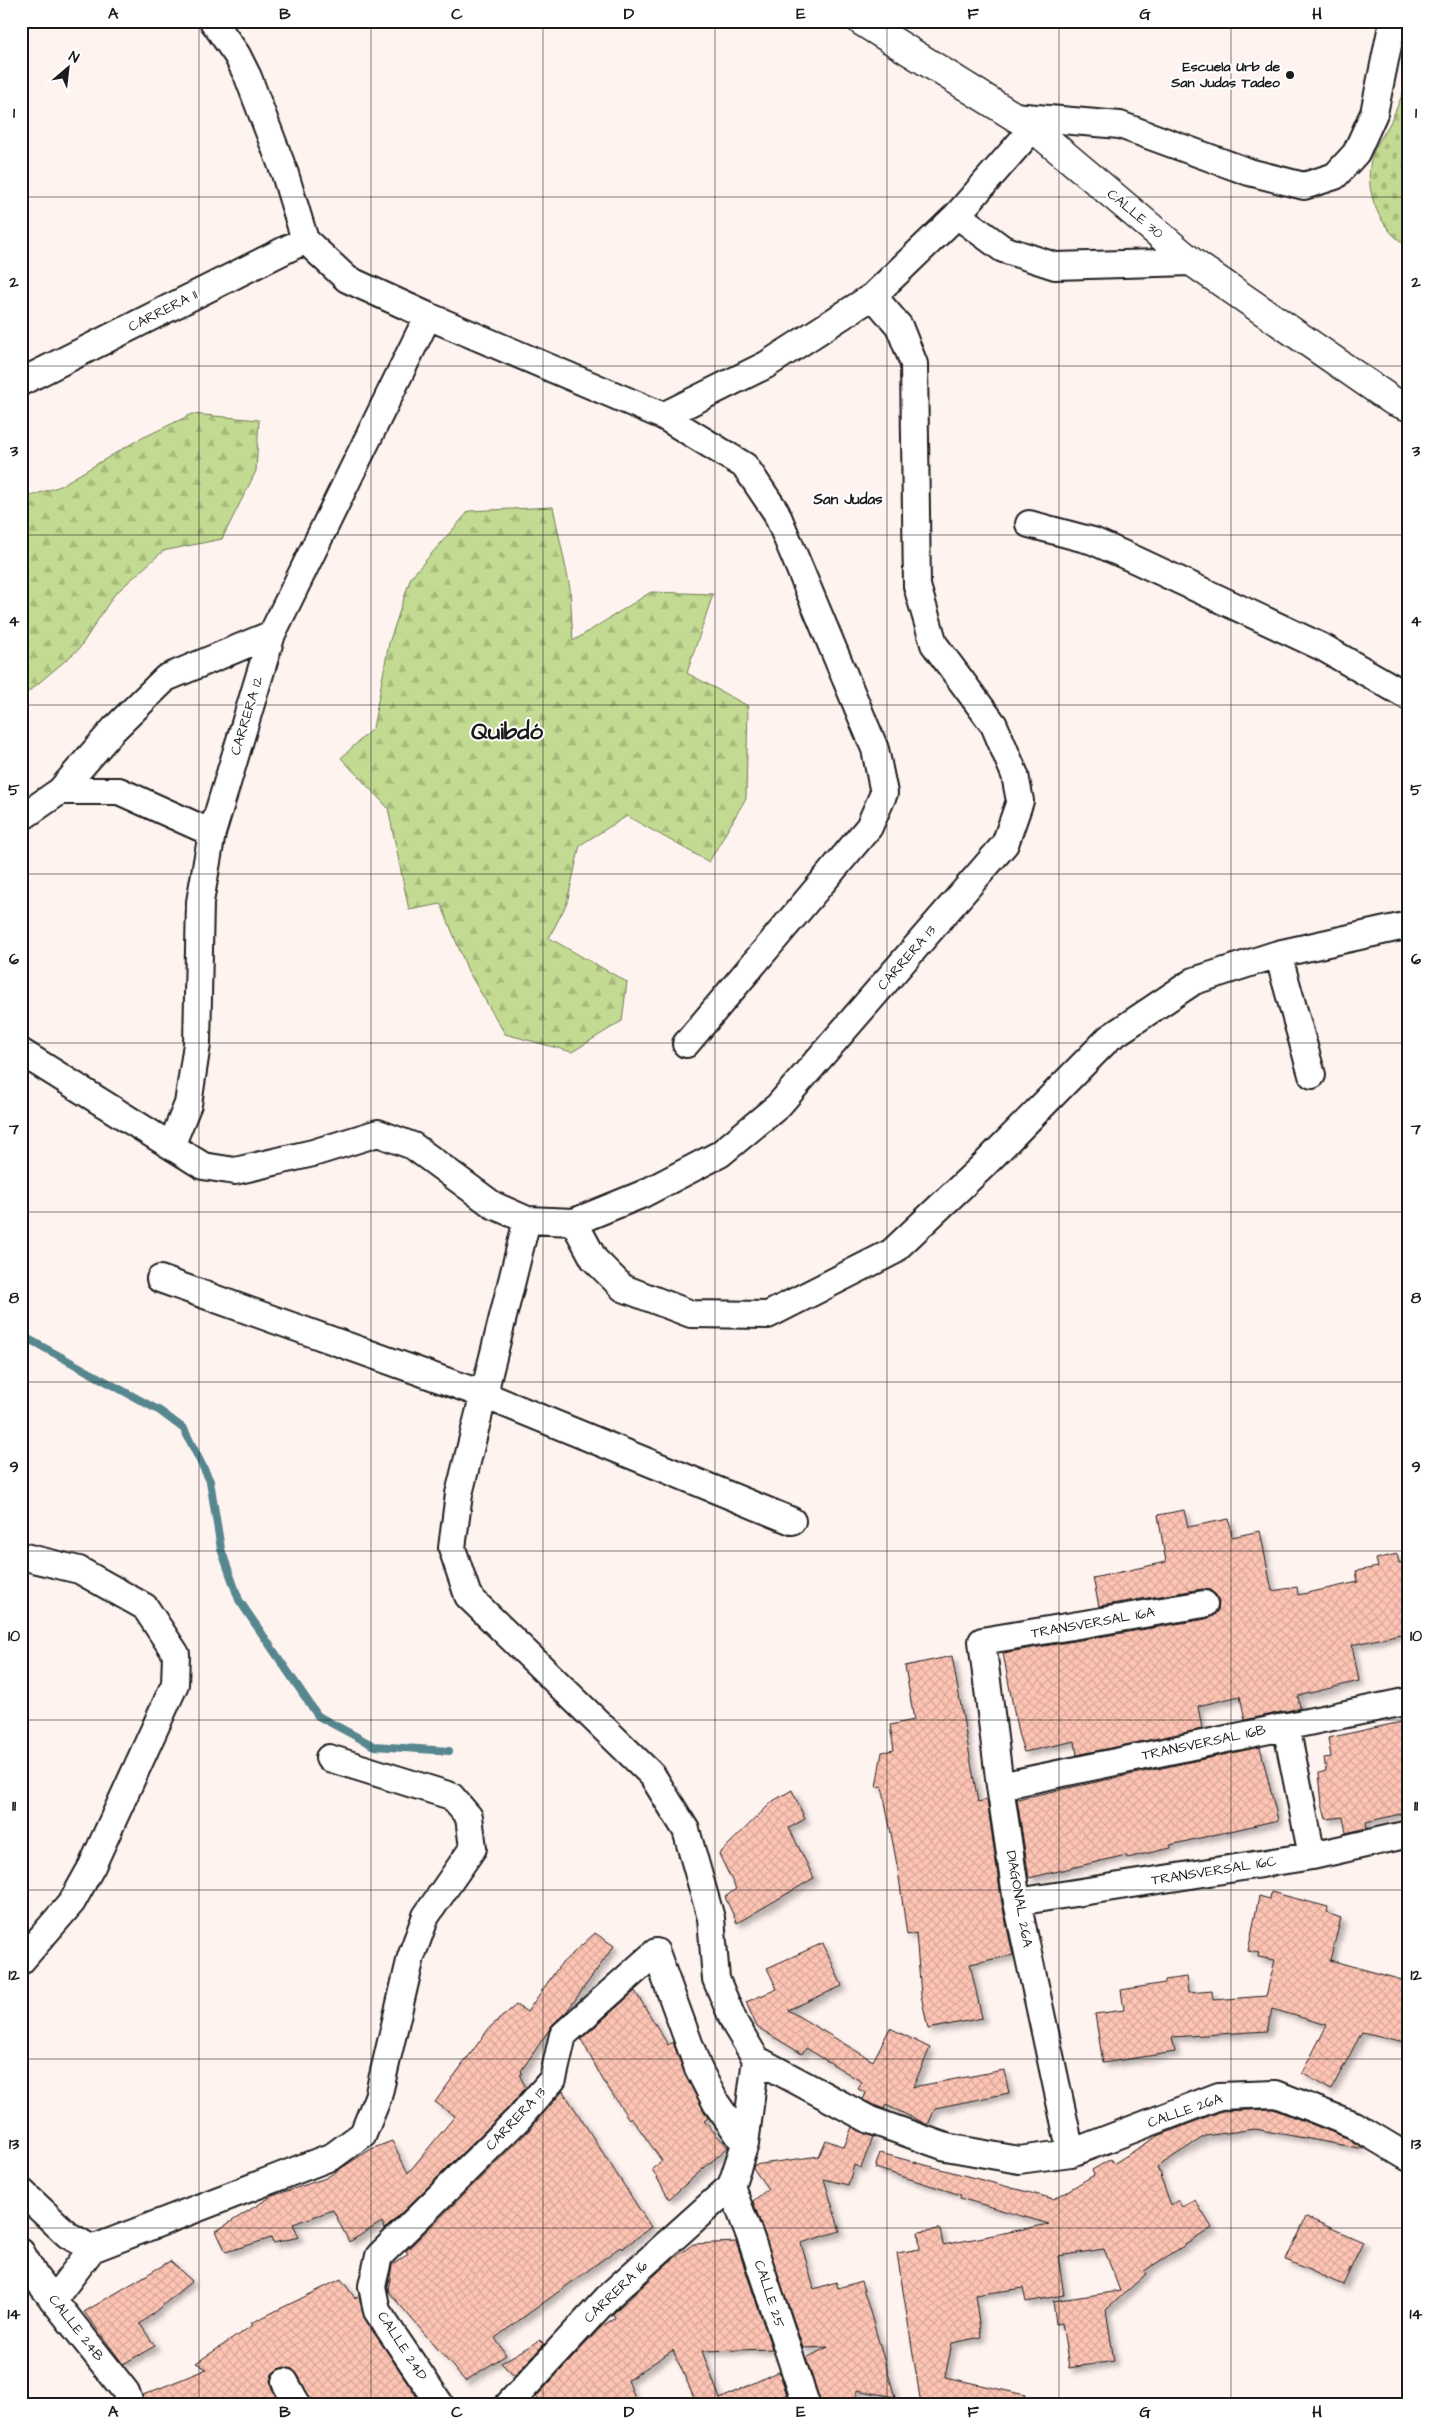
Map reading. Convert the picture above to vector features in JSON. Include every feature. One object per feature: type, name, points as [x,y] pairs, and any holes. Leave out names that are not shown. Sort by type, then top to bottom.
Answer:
[{"type":"main road","name":"CALLE 30","points":[[861,21],[1023,122],[1192,262],[1393,401],[1409,407]]},
{"type":"street","points":[[213,21],[237,55],[248,77],[285,174],[305,240],[347,279],[428,316],[663,416],[745,466],[776,512],[875,749],[884,793],[869,826],[686,1044]]},
{"type":"street","points":[[663,416],[766,365],[873,296],[957,215],[1023,122],[1120,125],[1249,172],[1304,186],[1335,176],[1356,153],[1374,113],[1394,21]]},
{"type":"street","points":[[957,215],[1003,249],[1055,266],[1192,262]]},
{"type":"street","name":"CARRERA 11","points":[[21,382],[305,240]]},
{"type":"street","name":"CARRERA 13","points":[[574,1222],[643,1194],[720,1154],[778,1106],[1005,844],[1020,801],[1015,775],[994,725],[934,644],[919,594],[917,586],[914,364],[899,326],[873,296]]},
{"type":"street","name":"CARRERA 12","points":[[171,1146],[188,1104],[197,1044],[200,902],[212,833],[272,634],[428,316]]},
{"type":"street","points":[[1029,524],[1093,541],[1119,552],[1324,648],[1409,697]]},
{"type":"street","points":[[21,818],[60,791],[114,729],[166,678],[272,634]]},
{"type":"street","points":[[60,791],[119,792],[212,833]]},
{"type":"street","points":[[21,1052],[203,1166],[235,1171],[313,1153],[378,1133],[413,1146],[493,1206],[527,1220],[574,1222],[594,1259],[623,1288],[691,1314],[768,1315],[892,1252],[983,1166],[1109,1038],[1194,981],[1278,954],[1409,925]]},
{"type":"street","points":[[1278,954],[1312,1075]]},
{"type":"street","points":[[527,1220],[482,1394],[459,1494],[452,1548],[468,1596],[652,1775],[686,1830],[711,1918],[716,1979],[735,2024],[756,2059],[745,2144],[731,2186]]},
{"type":"street","points":[[160,1279],[482,1394],[792,1521]]},
{"type":"street","points":[[21,1556],[79,1570],[145,1607],[176,1654],[175,1684],[92,1866],[72,1902],[21,1961]]},
{"type":"street","name":"TRANSVERSAL 16A","points":[[982,1641],[1204,1604]]},
{"type":"street","name":"DIAGONAL 26A","points":[[982,1641],[1000,1786],[1018,1902],[1071,2153]]},
{"type":"street","name":"TRANSVERSAL 16B","points":[[1000,1786],[1409,1701]]},
{"type":"street","points":[[1286,1726],[1312,1856]]},
{"type":"street","points":[[53,2300],[92,2248],[332,2156],[363,2134],[378,2097],[411,1956],[426,1916],[474,1848],[469,1817],[451,1796],[329,1758]]},
{"type":"street","name":"TRANSVERSAL 16C","points":[[1018,1902],[1312,1856],[1409,1834]]},
{"type":"street","name":"CARRERA 13","points":[[372,2286],[379,2256],[518,2119],[553,2079],[563,2035],[656,1952],[698,2068],[716,2103],[745,2144]]},
{"type":"street","name":"CALLE 26A","points":[[756,2059],[870,2120],[946,2147],[1019,2160],[1071,2153],[1219,2096],[1276,2094],[1354,2125],[1409,2158]]},
{"type":"street","name":"CARRERA 16","points":[[509,2404],[610,2295],[731,2186]]},
{"type":"street","name":"CALLE 25","points":[[731,2186],[751,2239],[806,2404]]},
{"type":"street","points":[[21,2191],[68,2235],[92,2248]]},
{"type":"street","name":"CALLE 24B","points":[[21,2252],[36,2278],[126,2392],[130,2404]]},
{"type":"street","name":"CALLE 24D","points":[[372,2286],[377,2311],[440,2404]]},
{"type":"green space","points":[[1409,79],[1409,247],[1390,231],[1376,210],[1372,197],[1369,172],[1375,150],[1392,119]]},
{"type":"green space","points":[[192,414],[259,420],[256,471],[222,539],[163,551],[114,595],[79,649],[21,698],[21,499],[58,487],[136,441]]},
{"type":"green space","points":[[553,507],[570,588],[573,641],[651,592],[713,594],[687,673],[748,706],[746,798],[709,862],[627,816],[580,845],[567,903],[549,938],[627,982],[622,1021],[572,1052],[505,1034],[468,971],[441,904],[409,910],[388,808],[341,758],[373,728],[389,643],[411,577],[469,511]]},
{"type":"building","points":[[1184,1510],[1188,1527],[1229,1519],[1232,1537],[1260,1531],[1272,1591],[1297,1587],[1298,1595],[1358,1582],[1356,1571],[1378,1567],[1376,1559],[1397,1554],[1399,1563],[1409,1561],[1409,1632],[1352,1645],[1359,1681],[1298,1696],[1300,1708],[1245,1720],[1240,1696],[1198,1706],[1202,1729],[1077,1755],[1075,1741],[1024,1752],[1018,1733],[1003,1653],[1206,1619],[1213,1616],[1218,1610],[1219,1602],[1216,1595],[1210,1590],[1202,1589],[1099,1606],[1093,1578],[1166,1562],[1158,1515]]},
{"type":"building","points":[[952,1656],[978,1802],[987,1800],[1002,1904],[1013,1955],[970,1964],[982,2018],[928,2029],[921,1995],[916,1933],[907,1935],[898,1870],[882,1786],[876,1787],[882,1752],[894,1750],[890,1725],[914,1720],[905,1666]]},
{"type":"building","points":[[1401,1722],[1403,1734],[1409,1733],[1409,1812],[1366,1822],[1367,1828],[1346,1833],[1343,1817],[1326,1819],[1322,1804],[1319,1773],[1326,1771],[1324,1758],[1331,1757],[1328,1738]]},
{"type":"building","points":[[1260,1747],[1278,1820],[1170,1845],[1171,1848],[1127,1858],[1126,1855],[1029,1878],[1017,1799]]},
{"type":"building","points":[[792,1790],[805,1819],[789,1828],[814,1878],[737,1923],[725,1897],[736,1889],[719,1854],[773,1801]]},
{"type":"building","points":[[1271,1892],[1328,1907],[1327,1913],[1341,1918],[1330,1960],[1409,1982],[1409,2043],[1362,2032],[1331,2090],[1302,2073],[1327,2025],[1272,2009],[1267,2031],[1172,2037],[1175,2052],[1103,2063],[1095,2014],[1124,2010],[1121,1990],[1165,1983],[1165,1980],[1186,1977],[1188,1993],[1212,1991],[1213,2000],[1266,1996],[1275,1960],[1258,1957],[1259,1953],[1248,1951],[1259,1896],[1270,1899]]},
{"type":"building","points":[[595,1933],[614,1946],[567,2011],[553,2024],[521,2071],[520,2076],[526,2088],[385,2229],[382,2222],[349,2242],[333,2210],[293,2224],[299,2237],[273,2243],[271,2238],[226,2252],[216,2231],[272,2196],[326,2178],[371,2149],[392,2141],[408,2173],[455,2116],[435,2102],[490,2027],[516,2005],[527,2012],[560,1965]]},
{"type":"building","points":[[823,1943],[842,1986],[788,2010],[873,2061],[890,2028],[930,2048],[913,2087],[1004,2070],[1009,2093],[935,2108],[928,2125],[886,2105],[884,2109],[863,2100],[866,2093],[858,2089],[862,2082],[806,2048],[802,2054],[757,2027],[746,2002],[777,1989],[767,1968]]},
{"type":"building","points":[[635,1991],[668,2045],[673,2042],[685,2075],[708,2118],[704,2121],[728,2147],[669,2199],[652,2169],[662,2161],[631,2117],[629,2119],[603,2080],[581,2039]]},
{"type":"building","points":[[563,2091],[651,2227],[622,2249],[620,2247],[495,2338],[506,2355],[465,2381],[388,2291],[392,2265],[408,2254],[406,2251],[529,2130]]},
{"type":"building","points":[[1273,2109],[1347,2138],[1364,2149],[1255,2129],[1205,2136],[1157,2167],[1171,2205],[1178,2200],[1182,2207],[1195,2200],[1212,2228],[1144,2271],[1146,2274],[1106,2310],[1114,2361],[1069,2368],[1062,2323],[1056,2324],[1053,2301],[1120,2291],[1104,2249],[1058,2256],[1064,2295],[1026,2302],[1023,2288],[975,2295],[981,2337],[952,2343],[945,2377],[1025,2395],[1024,2404],[921,2404],[897,2253],[920,2249],[918,2232],[940,2229],[943,2245],[1049,2224],[960,2198],[961,2195],[875,2168],[880,2153],[1054,2199],[1094,2175],[1092,2170],[1111,2159],[1113,2164],[1158,2136],[1222,2111]]},
{"type":"building","points":[[852,2127],[873,2137],[861,2168],[854,2165],[848,2185],[824,2179],[840,2231],[801,2243],[814,2289],[836,2282],[838,2288],[861,2281],[895,2397],[857,2390],[856,2404],[821,2404],[806,2358],[828,2347],[803,2348],[753,2201],[768,2189],[753,2168],[754,2165],[819,2156],[826,2140],[844,2147]]},
{"type":"building","points":[[1306,2217],[1363,2242],[1343,2285],[1286,2260]]},
{"type":"building","points":[[736,2242],[772,2349],[702,2351],[720,2399],[779,2371],[790,2404],[697,2404],[673,2350],[628,2380],[637,2404],[542,2404],[536,2397],[601,2327],[615,2318],[613,2314],[668,2263],[693,2244]]},
{"type":"building","points":[[170,2261],[192,2281],[140,2324],[155,2346],[123,2364],[84,2312]]},
{"type":"building","points":[[341,2279],[355,2298],[359,2295],[365,2319],[422,2404],[312,2404],[298,2375],[292,2369],[285,2367],[278,2369],[272,2374],[270,2381],[280,2404],[145,2404],[143,2395],[207,2369],[196,2363],[253,2325],[251,2323]]},
{"type":"building","points":[[540,2340],[544,2344],[514,2376],[501,2363]]},
{"type":"waterway","points":[[21,1335],[160,1411],[184,1429],[210,1481],[221,1549],[239,1600],[318,1716],[374,1746],[449,1751]]},
{"type":"place","name":"Escuela Urb de San Judas Tadeo","points":[[1290,75]]},
{"type":"district","name":"San Judas","points":[[848,499]]},
{"type":"district","name":"Quibdó","points":[[507,732]]}]
